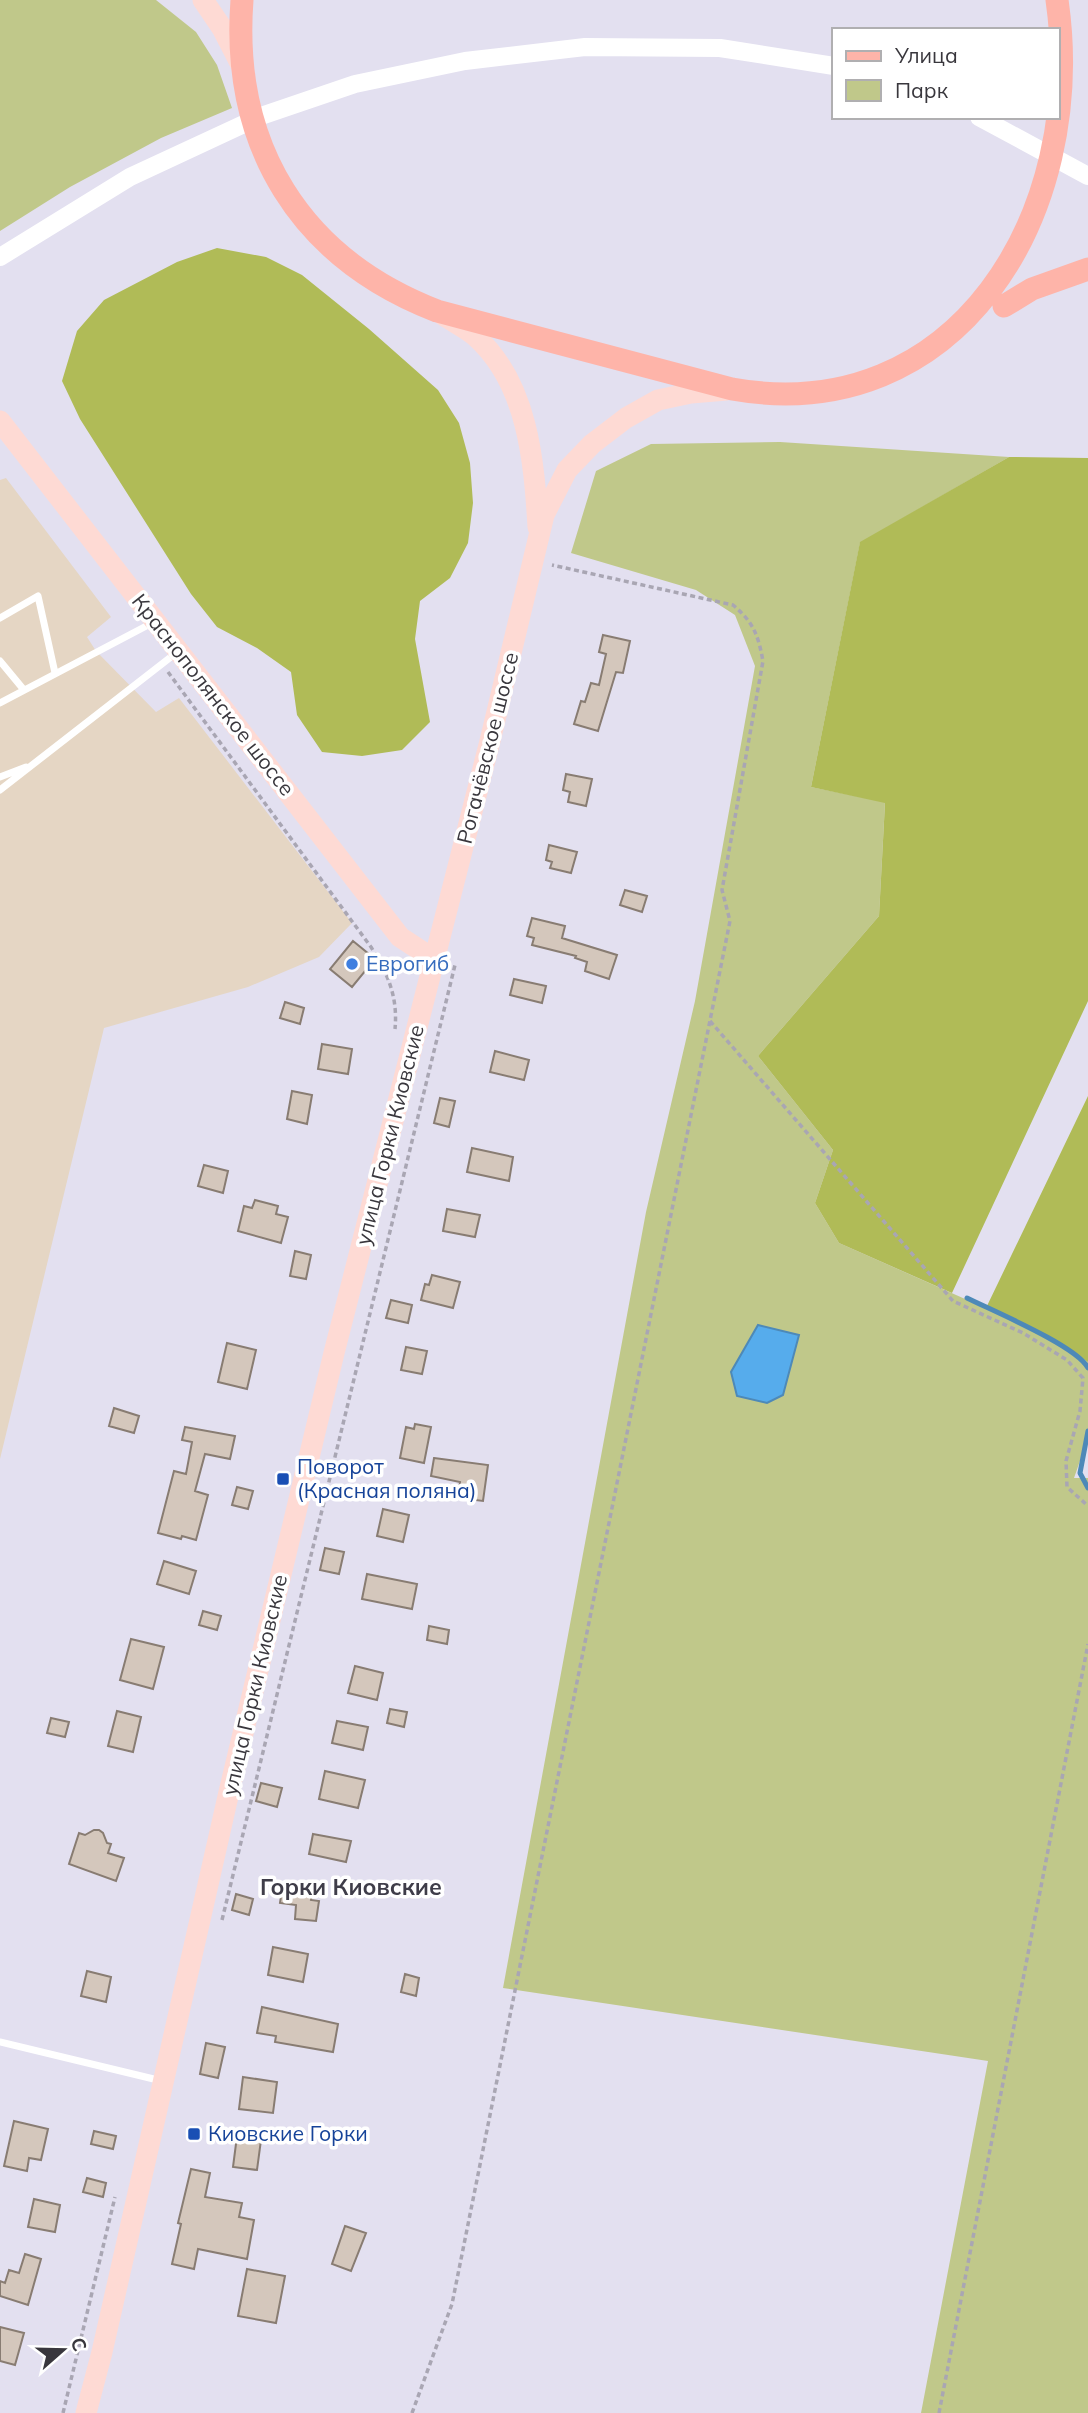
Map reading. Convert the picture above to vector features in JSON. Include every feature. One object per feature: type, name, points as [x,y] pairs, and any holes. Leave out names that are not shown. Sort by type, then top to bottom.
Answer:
[{"type":"main road","points":[[202,0],[222,27],[241,65]]},
{"type":"main road","name":"Рогачёвское шоссе","points":[[242,0],[241,65],[258,139],[274,174],[300,214],[318,235],[361,273],[402,297],[437,312],[732,389],[779,395],[807,394],[863,385],[916,365],[941,351],[986,317],[1023,274],[1052,225]]},
{"type":"main road","points":[[1057,0],[1084,72]]},
{"type":"main road","points":[[1065,189],[1075,138],[1077,86],[1067,30]]},
{"type":"main road","points":[[986,317],[1032,289],[1088,269]]},
{"type":"main road","name":"Рогачёвское шоссе","points":[[437,312],[475,336],[496,360],[513,388],[527,431],[534,468],[539,536]]},
{"type":"main road","name":"Рогачёвское шоссе","points":[[435,960],[544,515],[567,470],[592,444],[617,425],[659,400],[691,393],[732,389]]},
{"type":"main road","name":"Краснополянское шоссе","points":[[0,421],[400,937],[435,960]]},
{"type":"main road","name":"улица Горки Киовские","points":[[86,2413],[334,1353],[435,960]]},
{"type":"street","points":[[0,257],[130,177],[261,116],[355,84],[465,61],[585,47],[720,48],[832,66]]},
{"type":"street","points":[[983,119],[1088,176]]},
{"type":"lane","points":[[0,618],[38,596],[55,673]]},
{"type":"lane","points":[[0,703],[156,621]]},
{"type":"lane","points":[[0,790],[179,651]]},
{"type":"lane","points":[[0,661],[24,690]]},
{"type":"lane","points":[[0,777],[32,765]]},
{"type":"lane","points":[[0,2042],[163,2081]]},
{"type":"path","points":[[412,2413],[452,2304],[710,1021],[730,921],[722,890],[763,661],[758,638],[749,618],[733,605],[533,561]]},
{"type":"path","points":[[162,664],[371,947],[385,970],[397,1008],[395,1031]]},
{"type":"path","points":[[221,1924],[456,960]]},
{"type":"path","points":[[710,1021],[953,1301],[1023,1333],[1067,1360],[1083,1378],[1080,1411],[1066,1461],[1067,1487],[1088,1506]]},
{"type":"path","points":[[939,2413],[1088,1644]]},
{"type":"path","points":[[63,2413],[118,2184]]},
{"type":"shaded area","points":[[6,478],[111,617],[87,637],[96,651],[156,712],[179,698],[352,923],[319,957],[248,987],[104,1028],[0,1459],[0,480]]},
{"type":"green space","points":[[0,0],[156,0],[196,32],[217,65],[232,108],[161,138],[70,187],[0,231]]},
{"type":"green space","points":[[217,248],[266,257],[302,275],[438,390],[459,423],[470,463],[473,503],[468,543],[450,578],[420,601],[415,639],[430,722],[402,750],[362,756],[322,752],[297,715],[291,672],[257,648],[217,627],[191,594],[80,419],[62,381],[77,331],[104,300],[177,262]]},
{"type":"green space","points":[[780,442],[1009,457],[860,543],[811,787],[885,802],[879,916],[758,1056],[833,1150],[815,1203],[839,1243],[1044,1334],[1088,1362],[1088,1438],[1074,1478],[1088,1478],[1088,2413],[921,2413],[988,2061],[503,1988],[646,1212],[695,1001],[755,666],[735,615],[696,590],[571,553],[596,471],[651,444]]},
{"type":"green space","points":[[1009,457],[1088,458],[1088,1001],[952,1293],[839,1243],[815,1203],[833,1150],[758,1056],[879,916],[885,803],[811,787],[860,542]]},
{"type":"green space","points":[[1088,1096],[1088,1362],[1044,1334],[986,1308]]},
{"type":"water","points":[[758,1325],[799,1335],[783,1395],[767,1403],[737,1396],[731,1372]]},
{"type":"building","points":[[603,635],[630,641],[623,673],[616,672],[598,731],[574,724],[581,701],[585,702],[591,683],[599,685],[606,654],[599,652]]},
{"type":"building","points":[[566,774],[592,779],[586,806],[568,802],[570,792],[563,790]]},
{"type":"building","points":[[549,845],[577,852],[571,873],[550,868],[552,862],[546,860]]},
{"type":"building","points":[[625,890],[647,896],[642,912],[620,905]]},
{"type":"building","points":[[532,918],[565,926],[562,938],[617,955],[609,979],[585,971],[587,962],[575,958],[576,956],[532,945],[534,938],[527,936]]},
{"type":"building","name":"Еврогиб","points":[[353,941],[375,959],[352,987],[330,969]]},
{"type":"building","points":[[514,979],[546,986],[542,1003],[510,995]]},
{"type":"building","points":[[285,1002],[304,1008],[300,1024],[280,1018]]},
{"type":"building","points":[[322,1044],[352,1049],[348,1074],[318,1069]]},
{"type":"building","points":[[495,1051],[529,1060],[524,1080],[490,1072]]},
{"type":"building","points":[[292,1091],[312,1095],[307,1124],[287,1119]]},
{"type":"building","points":[[440,1098],[455,1101],[449,1127],[434,1123]]},
{"type":"building","points":[[472,1148],[513,1157],[509,1181],[467,1172]]},
{"type":"building","points":[[204,1165],[228,1171],[223,1193],[198,1186]]},
{"type":"building","points":[[255,1200],[278,1206],[276,1214],[288,1217],[281,1243],[238,1231],[244,1206],[252,1208]]},
{"type":"building","points":[[447,1209],[480,1215],[475,1237],[443,1231]]},
{"type":"building","points":[[295,1251],[311,1255],[306,1279],[290,1276]]},
{"type":"building","points":[[432,1275],[460,1282],[453,1308],[421,1300],[425,1284],[429,1285]]},
{"type":"building","points":[[391,1300],[412,1305],[408,1323],[386,1318]]},
{"type":"building","points":[[227,1343],[256,1350],[247,1389],[218,1382]]},
{"type":"building","points":[[406,1347],[427,1351],[422,1374],[401,1370]]},
{"type":"building","points":[[114,1408],[139,1416],[134,1433],[109,1426]]},
{"type":"building","points":[[415,1424],[431,1427],[424,1463],[400,1458],[406,1427],[414,1429]]},
{"type":"building","points":[[185,1427],[235,1436],[230,1459],[205,1454],[195,1491],[208,1495],[196,1540],[158,1533],[174,1471],[186,1474],[192,1442],[182,1440]]},
{"type":"building","points":[[434,1458],[488,1465],[483,1501],[458,1498],[460,1482],[431,1476]]},
{"type":"building","points":[[237,1487],[253,1491],[248,1509],[232,1505]]},
{"type":"building","points":[[383,1509],[409,1515],[403,1542],[377,1536]]},
{"type":"building","points":[[325,1548],[344,1552],[339,1574],[320,1570]]},
{"type":"building","points":[[164,1561],[196,1571],[189,1594],[157,1584]]},
{"type":"building","points":[[367,1574],[417,1584],[412,1609],[362,1599]]},
{"type":"building","points":[[203,1611],[221,1616],[217,1630],[199,1625]]},
{"type":"building","points":[[429,1626],[449,1630],[447,1644],[427,1640]]},
{"type":"building","points":[[131,1639],[164,1647],[153,1689],[120,1680]]},
{"type":"building","points":[[355,1666],[383,1673],[377,1700],[348,1693]]},
{"type":"building","points":[[390,1709],[407,1712],[404,1727],[387,1723]]},
{"type":"building","points":[[117,1711],[141,1717],[133,1752],[108,1746]]},
{"type":"building","points":[[51,1718],[69,1722],[65,1737],[47,1733]]},
{"type":"building","points":[[337,1721],[368,1727],[363,1750],[332,1743]]},
{"type":"building","points":[[325,1771],[365,1780],[358,1808],[319,1799]]},
{"type":"building","points":[[261,1783],[282,1788],[277,1807],[256,1801]]},
{"type":"building","points":[[94,1830],[103,1833],[107,1843],[111,1844],[108,1853],[124,1858],[116,1881],[69,1864],[79,1833],[85,1835]]},
{"type":"building","points":[[313,1834],[351,1841],[346,1862],[309,1854]]},
{"type":"building","points":[[282,1889],[312,1893],[311,1900],[319,1901],[316,1921],[295,1919],[296,1905],[280,1903]]},
{"type":"building","points":[[236,1894],[253,1899],[249,1915],[232,1910]]},
{"type":"building","points":[[273,1947],[308,1954],[303,1982],[268,1975]]},
{"type":"building","points":[[87,1971],[111,1977],[106,2002],[81,1996]]},
{"type":"building","points":[[405,1974],[419,1978],[416,1996],[401,1992]]},
{"type":"building","points":[[262,2007],[338,2024],[333,2052],[275,2042],[276,2036],[257,2033]]},
{"type":"building","points":[[206,2043],[225,2047],[218,2078],[200,2074]]},
{"type":"building","points":[[243,2077],[277,2082],[273,2113],[239,2109]]},
{"type":"building","points":[[14,2121],[48,2129],[41,2160],[29,2158],[27,2171],[4,2166]]},
{"type":"building","points":[[94,2131],[116,2136],[113,2149],[91,2144]]},
{"type":"building","points":[[237,2136],[261,2140],[257,2170],[233,2167]]},
{"type":"building","points":[[191,2169],[210,2173],[205,2197],[242,2203],[239,2217],[254,2220],[247,2259],[198,2249],[194,2269],[172,2264],[181,2224],[178,2223]]},
{"type":"building","points":[[87,2178],[106,2183],[103,2197],[83,2192]]},
{"type":"building","points":[[34,2199],[60,2205],[55,2232],[28,2227]]},
{"type":"building","points":[[345,2226],[366,2233],[351,2271],[332,2264]]},
{"type":"building","points":[[25,2254],[41,2259],[28,2305],[0,2296],[0,2281],[5,2283],[9,2270],[19,2273]]},
{"type":"building","points":[[247,2269],[285,2276],[276,2323],[238,2316]]},
{"type":"building","points":[[0,2327],[24,2333],[15,2365],[0,2361]]},
{"type":"waterway","points":[[967,1298],[1052,1340],[1081,1359],[1088,1368]]},
{"type":"waterway","points":[[1088,1431],[1080,1473],[1088,1488]]},
{"type":"place","name":"Еврогиб","points":[[352,964]]},
{"type":"place","name":"Поворот (Красная поляна)","points":[[283,1479]]},
{"type":"place","name":"Киовские Горки","points":[[194,2134]]},
{"type":"district","name":"Горки Киовские","points":[[351,1887]]}]
